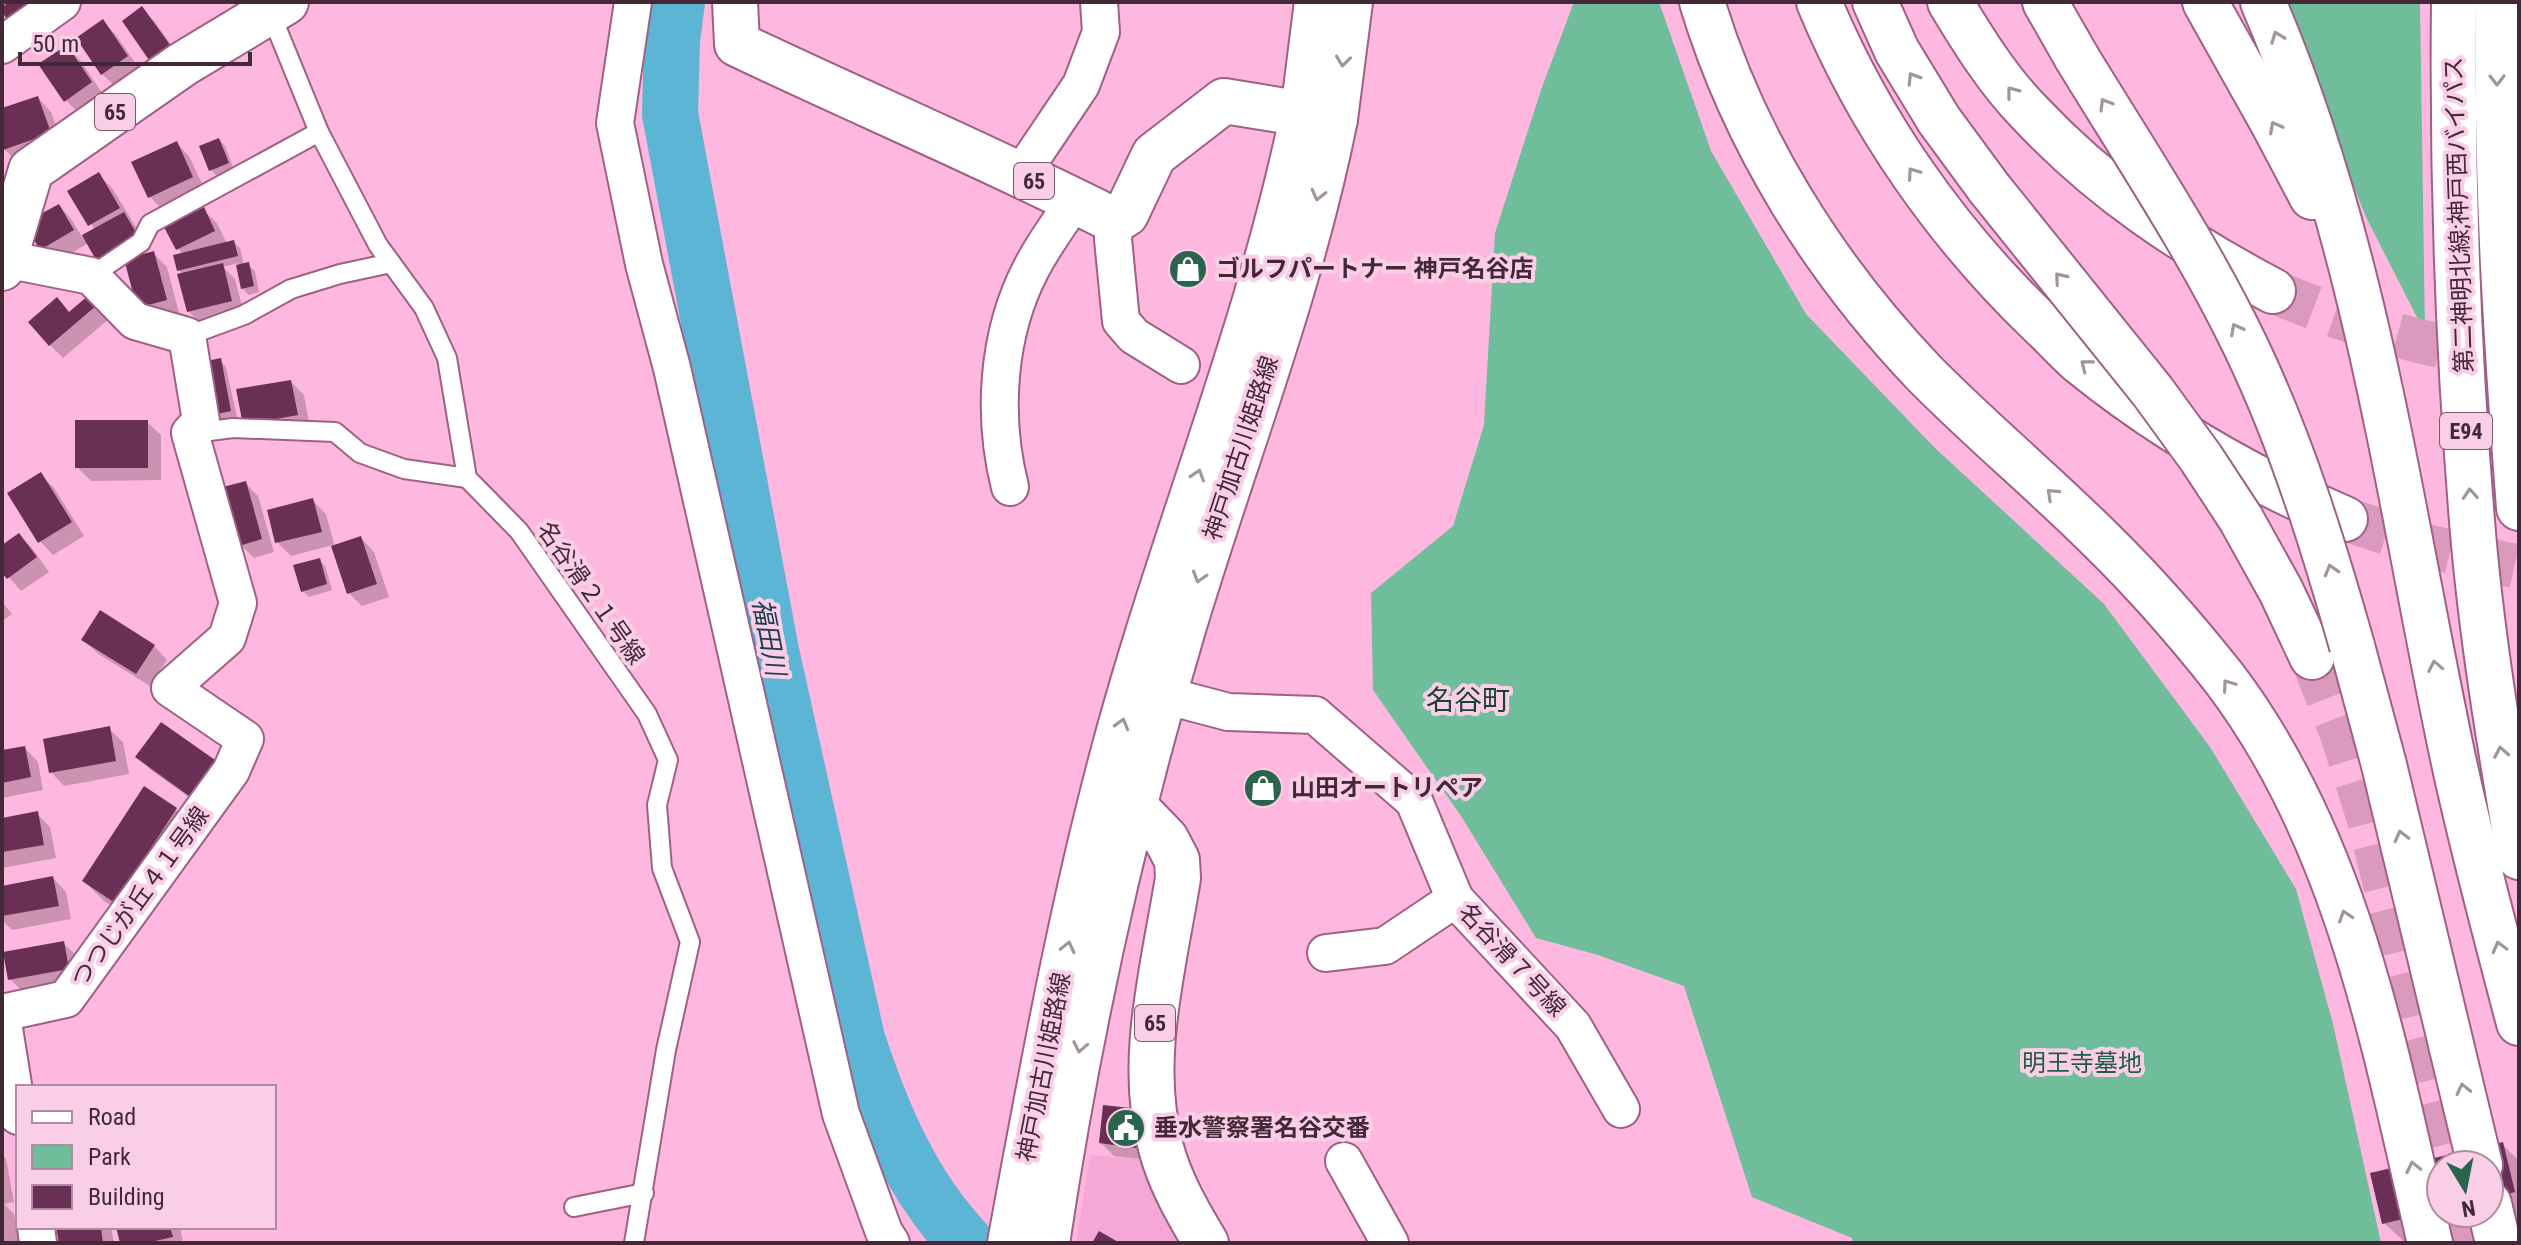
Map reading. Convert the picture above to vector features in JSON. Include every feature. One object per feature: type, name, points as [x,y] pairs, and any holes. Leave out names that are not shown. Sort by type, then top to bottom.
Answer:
[{"type":"main road","name":"65","points":[[735,2],[737,44],[1021,174],[1115,221]]},
{"type":"main road","points":[[1317,2],[1319,116]]},
{"type":"main road","points":[[1319,116],[1350,2]]},
{"type":"main road","points":[[1702,2],[1713,39],[1744,114],[1820,246],[1873,314],[1924,372],[2101,540],[2170,612],[2226,681],[2272,752],[2310,825],[2356,949],[2386,1052],[2430,1243]]},
{"type":"main road","points":[[1819,2],[1867,100],[1909,168],[1958,235],[2014,299],[2079,361],[2134,402],[2246,473],[2345,519]]},
{"type":"main road","points":[[1875,2],[1897,51],[1939,120],[2041,255],[2153,392],[2241,519],[2281,591],[2332,651],[2384,765],[2476,1149]]},
{"type":"main road","points":[[1950,2],[1980,50],[2026,109],[2078,162],[2142,213],[2208,256],[2273,291]]},
{"type":"main road","points":[[2045,2],[2206,271],[2246,347],[2302,484],[2328,562],[2332,651]]},
{"type":"main road","points":[[2205,2],[2312,197],[2343,276],[2385,407]]},
{"type":"main road","points":[[2263,2],[2305,108],[2323,164],[2370,338],[2453,759],[2519,1023]]},
{"type":"main road","name":"第二神明北線;神戸西バイパス","points":[[2454,2],[2458,301],[2472,524],[2496,721],[2519,857]]},
{"type":"main road","name":"第二神明北線;神戸西バイパス","points":[[2498,2],[2497,83],[2503,290],[2519,508]]},
{"type":"main road","name":"65","points":[[4,263],[31,170],[183,64],[278,7]]},
{"type":"main road","points":[[1115,221],[1126,214],[1154,155],[1224,101],[1319,116]]},
{"type":"main road","name":"神戸加古川姫路線","points":[[1010,1243],[1060,982],[1119,804],[1152,737],[1200,574],[1290,298],[1316,205],[1319,116]]},
{"type":"main road","name":"神戸加古川姫路線","points":[[1047,1243],[1082,1036],[1114,890],[1119,804],[1158,598],[1259,291],[1283,202],[1319,116]]},
{"type":"main road","name":"65","points":[[1119,804],[1166,839],[1177,860],[1178,878],[1156,1016],[1152,1089],[1155,1122],[1167,1167],[1206,1243]]},
{"type":"street","points":[[2,45],[62,2]]},
{"type":"street","points":[[633,2],[615,123],[644,264],[672,368],[841,1114],[884,1232],[891,1243]]},
{"type":"street","points":[[1021,174],[1081,85],[1101,32],[1099,2]]},
{"type":"street","points":[[1010,487],[1002,457],[999,400],[1007,329],[1030,269],[1075,200]]},
{"type":"street","points":[[1115,221],[1113,239],[1121,321],[1134,336],[1181,365]]},
{"type":"street","points":[[4,263],[91,276],[135,321],[187,336],[201,421],[190,433]]},
{"type":"street","name":"つつじが丘４１号線","points":[[2,1015],[66,999],[231,771],[245,739],[170,688],[227,638],[238,603],[190,433]]},
{"type":"street","name":"名谷滑７号線","points":[[1164,695],[1228,712],[1315,715],[1414,801],[1455,899],[1573,1026],[1621,1109]]},
{"type":"street","points":[[1326,953],[1385,946],[1455,899]]},
{"type":"street","points":[[2,1015],[16,1103]]},
{"type":"street","points":[[1344,1161],[1390,1243]]},
{"type":"lane","points":[[190,433],[233,428],[335,432],[360,453],[404,469],[467,478],[447,358],[424,308],[378,245],[319,132],[278,7]]},
{"type":"lane","points":[[91,276],[141,242],[150,224],[319,132]]},
{"type":"lane","points":[[187,336],[244,315],[291,289],[391,263]]},
{"type":"lane","name":"名谷滑２１号線","points":[[467,478],[519,531],[647,714],[668,760],[657,805],[662,868],[690,942],[666,1050],[634,1243]]},
{"type":"lane","points":[[574,1207],[644,1193]]},
{"type":"shaded area","points":[[1090,1155],[1147,1160],[1189,1243],[1076,1243]]},
{"type":"green space","name":"明王寺墓地","points":[[1574,2],[1659,2],[1711,151],[1806,314],[1934,447],[2104,604],[2210,747],[2296,889],[2333,1024],[2381,1243],[1853,1243],[1852,1238],[1752,1197],[1684,986],[1598,955],[1536,938],[1461,816],[1373,690],[1371,593],[1453,526],[1484,425],[1495,233],[1541,90]]},
{"type":"green space","points":[[2278,2],[2420,2],[2425,333],[2367,219]]},
{"type":"building","points":[[9,2],[35,2],[9,22],[2,7]]},
{"type":"building","points":[[142,6],[170,45],[149,60],[122,21]]},
{"type":"building","points":[[103,19],[128,56],[101,75],[76,38]]},
{"type":"building","points":[[67,45],[92,82],[64,102],[38,64]]},
{"type":"building","points":[[38,96],[51,133],[3,150],[2,108]]},
{"type":"building","points":[[219,138],[229,163],[209,171],[199,146]]},
{"type":"building","points":[[177,141],[193,177],[148,198],[131,162]]},
{"type":"building","points":[[99,172],[120,208],[88,226],[67,191]]},
{"type":"building","points":[[59,204],[74,230],[40,250],[24,223]]},
{"type":"building","points":[[204,207],[215,231],[176,250],[164,227]]},
{"type":"building","points":[[124,212],[138,236],[96,260],[82,235]]},
{"type":"building","points":[[234,240],[238,256],[177,271],[173,255]]},
{"type":"building","points":[[154,251],[167,300],[137,308],[124,259]]},
{"type":"building","points":[[249,262],[254,286],[241,289],[236,265]]},
{"type":"building","points":[[223,263],[232,301],[187,312],[177,274]]},
{"type":"building","points":[[89,295],[97,305],[49,346],[28,322],[57,297],[69,312]]},
{"type":"building","points":[[221,358],[231,411],[212,415],[202,362]]},
{"type":"building","points":[[291,380],[298,415],[243,425],[236,389]]},
{"type":"building","points":[[75,420],[148,420],[148,468],[75,468]]},
{"type":"building","points":[[41,472],[72,522],[38,543],[7,493]]},
{"type":"building","points":[[246,481],[262,539],[239,546],[223,487]]},
{"type":"building","points":[[313,498],[322,532],[275,543],[267,510]]},
{"type":"building","points":[[19,533],[37,557],[7,579],[2,573],[2,545]]},
{"type":"building","points":[[361,536],[377,584],[347,594],[331,546]]},
{"type":"building","points":[[320,558],[327,584],[301,592],[293,565]]},
{"type":"building","points":[[100,610],[155,645],[136,674],[81,640]]},
{"type":"building","points":[[161,722],[215,760],[189,796],[135,757]]},
{"type":"building","points":[[110,726],[116,761],[49,773],[43,739]]},
{"type":"building","points":[[25,746],[31,777],[2,783],[2,750]]},
{"type":"building","points":[[144,786],[177,808],[115,903],[82,881]]},
{"type":"building","points":[[38,811],[44,845],[2,852],[2,818]]},
{"type":"building","points":[[53,876],[59,906],[2,916],[2,886]]},
{"type":"building","points":[[64,941],[69,969],[8,980],[3,952]]},
{"type":"building","points":[[1103,1105],[1140,1109],[1136,1148],[1099,1143]]},
{"type":"building","points":[[2503,1142],[2505,1149],[2473,1149]]},
{"type":"building","points":[[2505,1150],[2515,1192],[2505,1195]]},
{"type":"building","points":[[2425,1160],[2425,1214],[2382,1224],[2370,1173]]},
{"type":"building","points":[[56,1229],[101,1229],[103,1243],[59,1243]]},
{"type":"building","points":[[116,1229],[171,1229],[173,1237],[146,1243],[120,1243]]},
{"type":"building","points":[[1099,1231],[1120,1243],[1092,1243]]},
{"type":"waterway","name":"福田川","points":[[677,2],[672,40],[670,114],[771,651],[857,1039],[900,1147],[929,1197],[966,1243]]},
{"type":"tunnel","points":[[2273,291],[2393,334],[2519,360]]},
{"type":"tunnel","points":[[2345,519],[2430,547],[2519,567]]},
{"type":"tunnel","points":[[2312,657],[2342,734],[2368,816],[2451,1149]]},
{"type":"tunnel","points":[[2471,1229],[2475,1243]]},
{"type":"place","name":"ゴルフパートナー 神戸名谷店","points":[[1188,269]]},
{"type":"place","name":"山田オートリペア","points":[[1263,788]]},
{"type":"place","name":"垂水警察署名谷交番","points":[[1126,1128]]},
{"type":"district","name":"名谷町","points":[[1468,700]]}]
